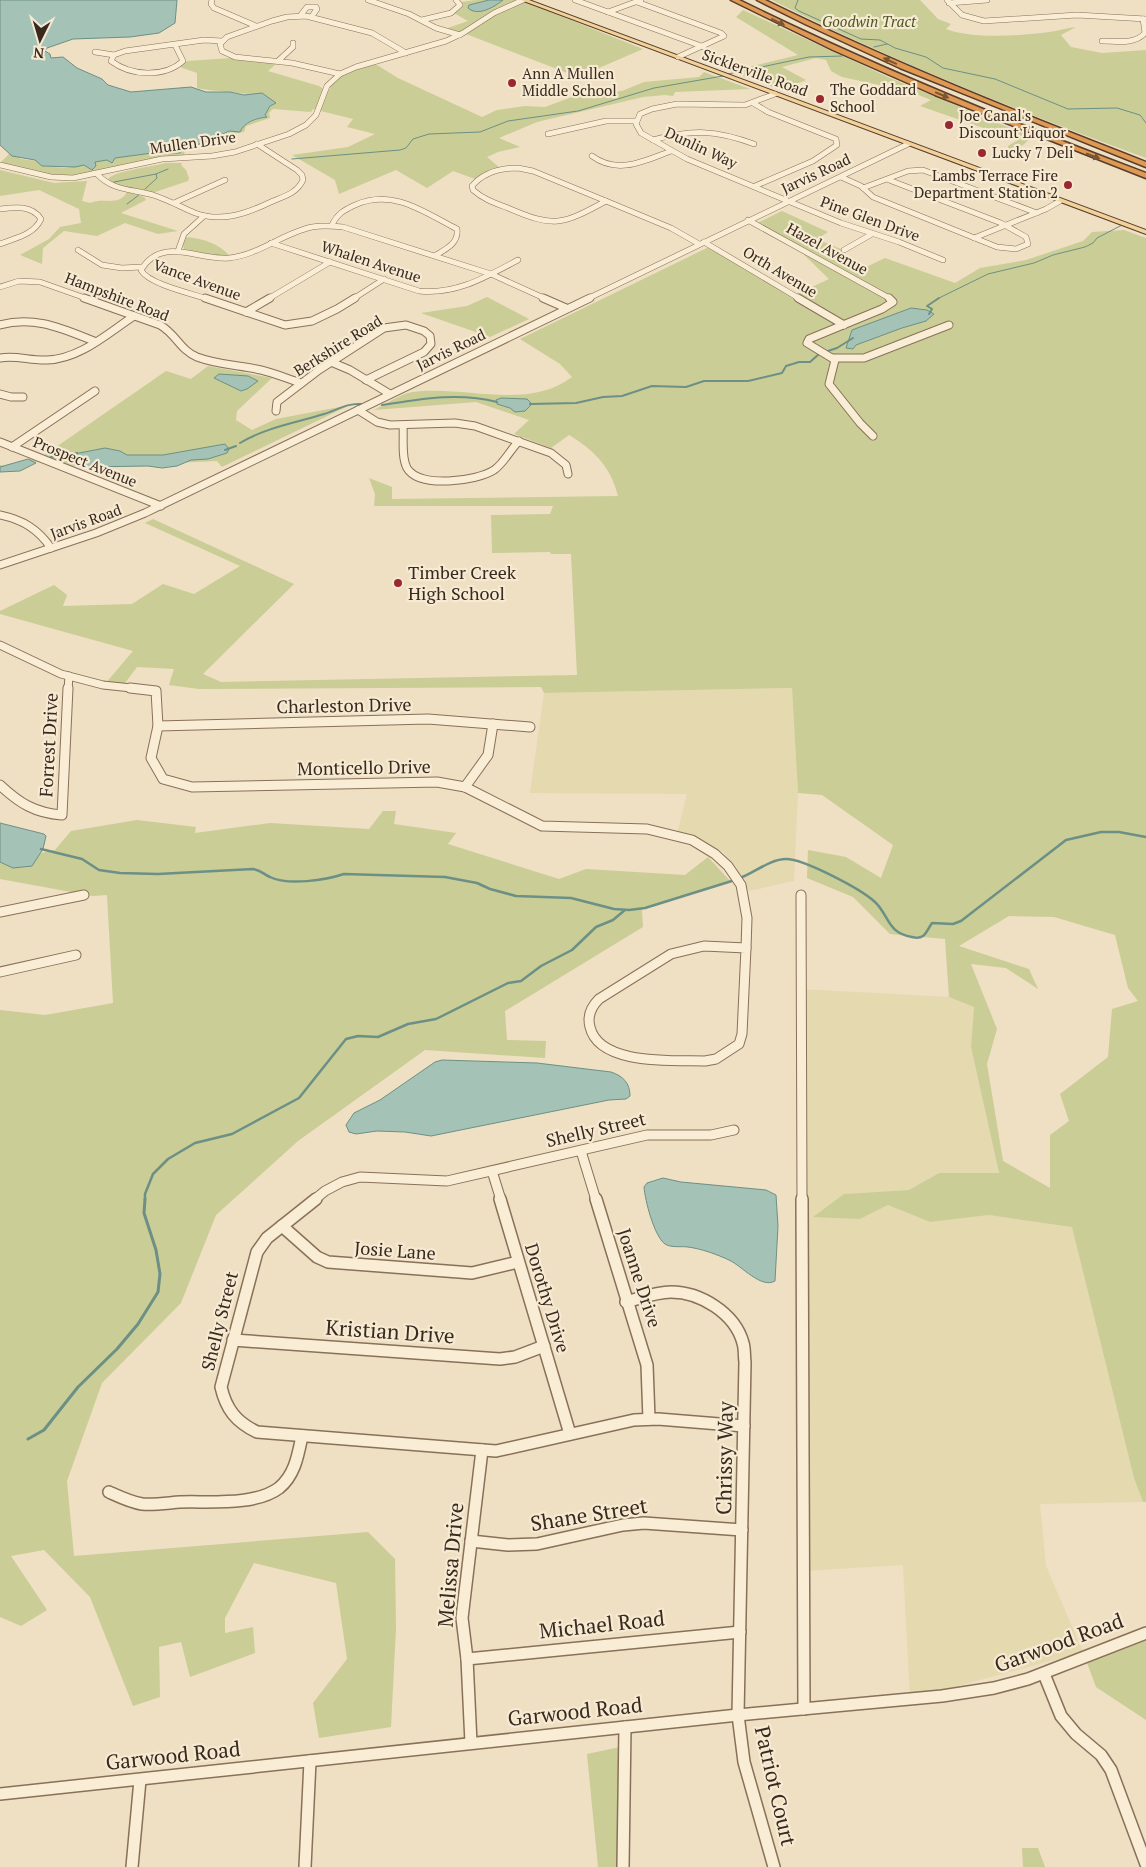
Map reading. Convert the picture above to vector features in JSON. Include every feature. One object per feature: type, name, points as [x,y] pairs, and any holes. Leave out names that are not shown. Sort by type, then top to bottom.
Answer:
[{"type":"highway","points":[[734,0],[820,42],[928,89],[1038,135],[1146,176]]},
{"type":"highway","points":[[760,0],[902,66],[1029,120],[1146,165]]},
{"type":"main road","name":"Sicklerville Road","points":[[524,0],[1146,232]]},
{"type":"street","points":[[212,0],[211,4],[214,8],[256,26]]},
{"type":"street","points":[[368,0],[405,12],[436,28],[460,35]]},
{"type":"street","points":[[422,20],[454,12],[460,5],[456,0]]},
{"type":"street","name":"Mullen Drive","points":[[0,165],[55,178],[74,178],[167,158],[221,155],[289,134],[308,123],[316,115],[327,86],[340,74],[356,67],[437,45],[460,35],[494,13],[524,0]]},
{"type":"street","points":[[948,1],[987,0]]},
{"type":"street","points":[[580,1],[704,47]]},
{"type":"street","points":[[608,12],[640,1],[722,33],[724,36],[704,47],[678,57]]},
{"type":"street","points":[[948,1],[964,16],[990,21],[1077,15],[1145,19],[1145,33],[1141,37],[1131,40],[1102,41]]},
{"type":"street","points":[[300,16],[307,7],[316,7],[317,10],[312,16]]},
{"type":"street","points":[[95,52],[114,55],[129,50],[208,40],[222,41],[280,18],[312,16],[372,33],[406,53]]},
{"type":"street","points":[[222,41],[220,48],[227,54],[308,66],[340,74]]},
{"type":"street","points":[[278,61],[292,48],[293,43]]},
{"type":"street","points":[[114,55],[110,60],[112,63],[130,71],[164,71],[176,67],[183,61],[175,45]]},
{"type":"street","name":"Dunlin Way","points":[[775,94],[753,103],[734,106],[668,105],[647,110],[640,114],[636,121],[638,129],[671,151],[789,201]]},
{"type":"street","points":[[753,103],[768,112],[836,139],[837,145],[835,149],[755,186]]},
{"type":"street","points":[[548,134],[606,121],[636,121]]},
{"type":"street","points":[[653,140],[694,130],[722,133],[754,144]]},
{"type":"street","points":[[97,174],[110,186],[148,194],[204,216],[224,217],[244,214],[290,194],[301,185],[303,178],[299,171],[257,144]]},
{"type":"street","name":"Jarvis Road","points":[[0,565],[123,523],[161,506],[908,144]]},
{"type":"street","points":[[592,156],[609,164],[627,167],[671,151]]},
{"type":"street","name":"Orth Avenue","points":[[606,201],[569,220],[556,223],[543,222],[482,196],[473,190],[472,186],[478,179],[500,169],[522,168],[606,201],[702,243],[844,325]]},
{"type":"street","points":[[863,188],[879,185],[909,170],[923,170],[1037,213]]},
{"type":"street","points":[[841,177],[863,188],[873,197],[974,238],[1008,250],[1028,244],[1026,237],[1005,226],[889,180]]},
{"type":"street","points":[[174,203],[195,192],[220,184],[225,180]]},
{"type":"street","points":[[332,225],[339,213],[364,201],[381,198],[399,200],[457,229],[458,236],[456,241],[436,255]]},
{"type":"street","name":"Pine Glen Drive","points":[[789,201],[835,221],[943,260]]},
{"type":"street","points":[[974,238],[1037,213],[1060,201]]},
{"type":"street","points":[[0,209],[29,209],[37,213],[40,221],[31,231],[0,244]]},
{"type":"street","points":[[178,251],[184,234],[204,216]]},
{"type":"street","name":"Hazel Avenue","points":[[748,220],[890,297],[893,301]]},
{"type":"street","name":"Vance Avenue","points":[[384,279],[309,323],[286,325],[148,279],[142,274],[141,267],[152,257],[178,251],[210,257],[228,258],[242,255],[299,230],[332,225],[436,255],[491,274],[563,310]]},
{"type":"street","points":[[844,250],[872,234]]},
{"type":"street","name":"Whalen Avenue","points":[[271,243],[419,291],[454,290],[518,260]]},
{"type":"street","points":[[78,250],[86,254],[91,260],[111,266],[141,267]]},
{"type":"street","points":[[246,312],[330,262]]},
{"type":"street","name":"Hampshire Road","points":[[0,287],[19,281],[40,282],[167,329],[173,333],[182,348],[195,356],[215,363],[262,370],[301,383]]},
{"type":"street","points":[[893,301],[882,309],[808,340],[810,346],[833,358],[864,358],[949,325]]},
{"type":"street","points":[[0,358],[20,356],[40,360],[57,360],[74,354],[134,316]]},
{"type":"street","points":[[0,325],[20,320],[35,320],[94,341]]},
{"type":"street","name":"Berkshire Road","points":[[276,410],[277,402],[301,383],[381,330],[390,326],[409,326],[424,331],[430,336],[431,344],[427,350],[366,380]]},
{"type":"street","points":[[833,358],[836,363],[829,378],[831,387],[863,427],[873,436]]},
{"type":"street","points":[[331,362],[390,394]]},
{"type":"street","points":[[12,447],[95,391]]},
{"type":"street","points":[[0,394],[11,397],[23,397]]},
{"type":"street","points":[[358,410],[382,424],[403,426],[465,424],[519,441],[554,455],[566,465],[568,474]]},
{"type":"street","points":[[403,426],[407,468],[414,475],[430,480],[463,480],[487,474],[497,468],[508,452],[519,441]]},
{"type":"street","name":"Prospect Avenue","points":[[0,442],[161,506]]},
{"type":"street","points":[[0,515],[24,521],[34,527],[52,548]]},
{"type":"street","points":[[0,645],[69,676]]},
{"type":"street","name":"Monticello Drive","points":[[69,676],[120,687],[154,690],[157,694],[155,705],[158,726],[151,758],[155,768],[163,778],[192,787],[419,781],[465,788],[542,826],[647,828],[692,840],[715,854],[728,866],[741,885],[747,918],[746,948],[742,1034],[740,1044],[716,1060],[705,1061],[629,1057],[604,1048],[591,1031],[588,1017],[595,1002],[670,955],[704,946],[746,948]]},
{"type":"street","name":"Forrest Drive","points":[[0,785],[17,802],[28,809],[42,814],[62,815],[69,676]]},
{"type":"street","name":"Charleston Drive","points":[[158,726],[428,719],[530,727]]},
{"type":"street","points":[[465,788],[488,755],[493,724]]},
{"type":"street","points":[[0,912],[84,895]]},
{"type":"street","points":[[801,895],[804,1709]]},
{"type":"street","points":[[0,972],[76,955]]},
{"type":"street","name":"Shelly Street","points":[[734,1130],[705,1138],[653,1134],[447,1182],[373,1177],[360,1177],[342,1182],[325,1191],[267,1238],[256,1252],[221,1387],[224,1401],[236,1420],[245,1427],[257,1432],[482,1450],[504,1449],[634,1420],[649,1419],[744,1426]]},
{"type":"street","name":"Joanne Drive","points":[[581,1151],[626,1302],[647,1364],[649,1419]]},
{"type":"street","name":"Dorothy Drive","points":[[492,1171],[570,1434]]},
{"type":"street","name":"Josie Lane","points":[[282,1226],[317,1257],[328,1262],[472,1273],[518,1262]]},
{"type":"street","name":"Chrissy Way","points":[[626,1302],[670,1292],[684,1292],[701,1298],[717,1308],[732,1322],[743,1341],[744,1426],[738,1714]]},
{"type":"street","name":"Kristian Drive","points":[[233,1340],[500,1359],[516,1357],[544,1346]]},
{"type":"street","points":[[109,1492],[127,1500],[145,1504],[240,1499],[258,1496],[276,1490],[289,1478],[296,1463],[302,1436]]},
{"type":"street","name":"Melissa Drive","points":[[471,1743],[467,1659],[462,1618],[482,1450]]},
{"type":"street","name":"Shane Street","points":[[471,1541],[508,1545],[537,1544],[622,1525],[644,1523],[742,1530]]},
{"type":"street","name":"Michael Road","points":[[467,1659],[740,1632]]},
{"type":"street","name":"Garwood Road","points":[[0,1794],[310,1762],[738,1714],[975,1692],[1013,1684],[1044,1674],[1146,1633]]},
{"type":"street","points":[[1044,1674],[1061,1716],[1076,1734],[1101,1755],[1111,1770],[1146,1864]]},
{"type":"street","name":"Patriot Court","points":[[738,1714],[744,1762],[774,1867]]},
{"type":"street","points":[[623,1867],[625,1727]]},
{"type":"street","points":[[305,1867],[310,1762]]},
{"type":"street","points":[[132,1867],[140,1780]]},
{"type":"shaded area","points":[[0,0],[177,0],[175,23],[159,33],[130,37],[73,39],[47,48],[45,51],[50,54],[51,58],[63,57],[77,68],[102,79],[108,85],[131,92],[191,87],[206,92],[230,92],[244,95],[262,93],[276,103],[270,106],[265,115],[267,117],[251,121],[240,132],[229,131],[209,141],[183,149],[180,153],[152,153],[115,158],[112,163],[107,160],[95,162],[96,166],[92,170],[84,165],[75,167],[42,166],[35,160],[12,156],[0,145]]},
{"type":"shaded area","points":[[489,0],[503,0],[491,8],[481,11],[476,12],[468,8],[469,5]]},
{"type":"shaded area","points":[[911,308],[927,310],[934,314],[926,321],[856,345],[853,349],[846,348],[852,330]]},
{"type":"shaded area","points":[[219,374],[248,376],[258,381],[241,391],[214,378]]},
{"type":"shaded area","points":[[501,398],[527,399],[532,404],[525,411],[515,412],[510,408],[497,404],[496,400]]},
{"type":"shaded area","points":[[225,444],[229,449],[227,453],[208,459],[191,460],[177,466],[162,468],[148,466],[85,467],[83,462],[74,454],[105,448],[120,451],[127,455],[163,455]]},
{"type":"shaded area","points":[[28,459],[36,463],[20,471],[0,472],[0,467]]},
{"type":"shaded area","points":[[792,688],[798,793],[794,881],[749,891],[724,852],[677,834],[687,794],[530,793],[544,693]]},
{"type":"shaded area","points":[[0,823],[46,836],[43,849],[32,866],[13,868],[0,862]]},
{"type":"shaded area","points":[[800,989],[949,997],[974,1007],[971,1047],[999,1174],[939,1173],[909,1190],[844,1194],[860,1219],[888,1205],[930,1222],[989,1215],[1072,1226],[1134,1478],[1143,1502],[1040,1504],[1046,1566],[1083,1652],[910,1699],[903,1565],[804,1571]]},
{"type":"shaded area","points":[[442,1060],[537,1063],[611,1072],[625,1081],[629,1087],[630,1096],[626,1099],[609,1100],[431,1136],[405,1132],[377,1131],[356,1134],[349,1132],[346,1125],[354,1113],[380,1100],[435,1062]]},
{"type":"shaded area","points":[[663,1178],[681,1182],[766,1190],[776,1195],[778,1226],[775,1281],[770,1283],[764,1282],[729,1260],[709,1252],[665,1244],[657,1234],[654,1226],[648,1209],[644,1187],[647,1183]]},
{"type":"green space","points":[[475,0],[518,0],[491,13],[459,33],[445,29],[468,21],[454,13],[462,8],[462,2]]},
{"type":"green space","name":"Goodwin Tract","points":[[772,0],[920,0],[938,19],[951,24],[946,29],[956,32],[982,35],[1025,35],[1076,27],[1061,35],[1071,47],[1102,53],[1146,50],[1146,158],[956,84],[863,44]]},
{"type":"green space","points":[[520,3],[528,3],[643,49],[578,77],[466,34],[494,15]]},
{"type":"green space","points":[[743,10],[890,78],[1032,137],[1023,145],[1008,153],[1008,146],[1018,140],[920,106],[931,100],[886,82],[885,85],[879,85],[842,77],[831,71],[826,60],[816,58],[782,67],[806,80],[782,90],[723,69],[734,65],[745,68],[798,55],[736,17]]},
{"type":"green space","points":[[232,58],[277,63],[268,71],[319,86],[328,92],[333,83],[348,72],[370,64],[377,65],[398,78],[482,117],[497,110],[525,106],[545,107],[580,94],[622,91],[644,82],[699,77],[704,72],[750,89],[675,92],[673,96],[643,97],[537,122],[499,138],[520,147],[498,152],[487,157],[500,168],[475,179],[453,171],[427,188],[396,170],[339,194],[335,180],[292,155],[348,147],[375,134],[347,127],[353,119],[313,109],[311,112],[273,109],[269,113],[270,118],[246,126],[244,132],[230,134],[215,141],[185,149],[184,155],[74,176],[49,175],[0,163],[10,153],[21,159],[36,161],[42,166],[65,168],[84,165],[92,170],[95,162],[107,160],[112,162],[115,158],[152,153],[180,153],[183,149],[209,141],[266,117],[265,115],[270,106],[275,103],[262,93],[245,94],[197,88],[197,73],[180,67],[187,61]]},
{"type":"green space","points":[[166,163],[182,163],[181,165],[186,170],[189,178],[188,181],[152,193],[114,184],[108,179],[126,171]]},
{"type":"green space","points":[[0,170],[54,183],[87,181],[82,201],[90,203],[120,199],[127,192],[144,197],[146,200],[121,213],[178,231],[158,234],[125,223],[97,236],[64,231],[43,248],[42,264],[20,255],[49,239],[60,227],[81,223],[79,209],[39,190],[0,196]]},
{"type":"green space","points":[[782,211],[828,232],[817,239],[843,250],[830,258],[858,271],[885,258],[955,283],[980,268],[1026,260],[1083,241],[1092,232],[1124,230],[1146,238],[1146,1502],[1143,1502],[1134,1478],[1072,1227],[989,1215],[930,1222],[888,1205],[860,1219],[813,1217],[844,1194],[909,1190],[939,1173],[999,1173],[971,1047],[974,1007],[949,997],[945,939],[890,934],[853,897],[807,878],[808,850],[846,857],[881,878],[893,845],[822,795],[798,793],[792,688],[544,693],[541,687],[199,689],[169,685],[174,669],[137,667],[122,687],[105,684],[133,651],[0,614],[0,611],[54,585],[67,595],[63,606],[132,604],[163,584],[194,594],[240,566],[145,523],[153,519],[294,584],[203,674],[221,682],[577,675],[571,554],[551,554],[550,552],[492,553],[491,515],[550,514],[553,506],[374,506],[375,494],[369,478],[392,487],[392,499],[618,496],[611,476],[600,460],[594,453],[569,435],[551,448],[514,434],[529,420],[476,402],[374,410],[398,397],[413,392],[453,391],[516,395],[536,393],[555,387],[572,377],[560,364],[520,339],[709,247],[795,295],[829,279],[799,250],[753,225]],"holes":[[[1009,916],[1054,917],[1115,935],[1128,988],[1138,1001],[1112,1009],[1108,1057],[1060,1094],[1069,1121],[1050,1135],[1050,1188],[1003,1161],[987,1064],[997,1029],[971,964],[1006,968],[1038,989],[1029,969],[959,946]]]},
{"type":"green space","points":[[186,237],[210,242],[230,256],[209,255],[184,249],[183,245]]},
{"type":"green space","points":[[487,297],[529,319],[490,337],[421,313],[467,306]]},
{"type":"green space","points":[[208,366],[272,378],[237,411],[236,420],[252,430],[276,419],[350,405],[222,467],[217,461],[85,467],[36,462],[8,471],[0,471],[0,465],[5,466],[43,456],[166,371],[191,379]]},
{"type":"green space","points":[[383,811],[396,811],[394,824],[456,833],[448,844],[559,879],[586,869],[685,875],[708,857],[731,882],[642,909],[643,927],[505,1011],[507,1040],[546,1041],[545,1058],[425,1050],[298,1141],[216,1215],[181,1303],[102,1383],[67,1481],[74,1556],[368,1532],[395,1559],[396,1628],[391,1727],[319,1738],[313,1703],[347,1659],[336,1583],[254,1563],[225,1618],[225,1633],[253,1627],[255,1653],[190,1677],[181,1642],[159,1647],[160,1697],[133,1706],[90,1597],[44,1550],[11,1556],[47,1610],[21,1626],[0,1617],[0,1010],[45,1015],[113,1003],[107,895],[93,896],[0,879],[0,862],[55,850],[71,831],[137,820],[196,827],[195,833],[270,823],[369,829]]},
{"type":"green space","points":[[1146,1628],[1146,1720],[1096,1687],[1083,1652]]},
{"type":"green space","points":[[620,1747],[617,1867],[598,1867],[587,1754]]},
{"type":"green space","points":[[1022,1848],[1038,1848],[1045,1867],[1023,1867]]},
{"type":"waterway","points":[[798,0],[795,8],[799,11],[861,39],[880,40],[895,48],[926,57],[943,68],[995,79],[1068,109],[1117,108],[1140,115],[1146,123]]},
{"type":"waterway","points":[[874,47],[887,44]]},
{"type":"waterway","points":[[728,74],[809,57],[842,56]]},
{"type":"waterway","points":[[292,159],[400,150],[406,148],[413,139],[429,134],[480,132],[508,121],[578,111],[654,88],[723,76]]},
{"type":"waterway","points":[[156,174],[168,169]]},
{"type":"waterway","points":[[114,182],[156,174]]},
{"type":"waterway","points":[[145,189],[157,178],[156,174]]},
{"type":"waterway","points":[[127,204],[139,195]]},
{"type":"waterway","points":[[939,298],[988,274],[1034,263],[1053,255],[1085,247],[1093,243],[1097,238],[1122,225]]},
{"type":"waterway","points":[[929,314],[932,309],[927,306],[939,298]]},
{"type":"waterway","points":[[825,352],[837,348],[853,338]]},
{"type":"waterway","points":[[530,404],[576,403],[603,397],[622,396],[652,386],[686,387],[704,381],[748,381],[782,373],[786,366],[799,362],[810,362],[819,354]]},
{"type":"waterway","points":[[382,405],[454,397],[468,397],[497,402]]},
{"type":"waterway","points":[[240,443],[271,429],[347,406],[361,404]]},
{"type":"waterway","points":[[225,450],[236,446]]},
{"type":"waterway","points":[[51,457],[77,453]]},
{"type":"waterway","points":[[740,878],[780,860],[794,860],[806,864],[868,896],[880,907],[893,928],[904,935],[918,938],[924,935],[932,923],[953,924],[961,921],[1066,840],[1101,832],[1119,832],[1146,837]]},
{"type":"waterway","points":[[41,849],[82,859],[99,870],[120,873],[158,874],[253,869],[278,880],[297,882],[344,874],[445,877],[477,883],[490,889],[516,896],[571,898],[614,909],[629,910],[645,908],[735,880]]},
{"type":"waterway","points":[[145,1199],[145,1194],[153,1174],[168,1159],[195,1143],[232,1134],[299,1098],[346,1039],[358,1036],[378,1037],[408,1024],[436,1019],[508,983],[521,981],[541,966],[572,950],[596,927],[613,920],[625,910]]},
{"type":"waterway","points":[[28,1439],[44,1430],[78,1387],[117,1349],[138,1324],[158,1292],[160,1274],[156,1250],[144,1213],[145,1199]]},
{"type":"place","name":"Ann A Mullen Middle School","points":[[512,83]]},
{"type":"place","name":"The Goddard School","points":[[820,99]]},
{"type":"place","name":"Joe Canal's Discount Liquor","points":[[949,125]]},
{"type":"place","name":"Lucky 7 Deli","points":[[982,153]]},
{"type":"place","name":"Lambs Terrace Fire Department Station 2","points":[[1068,185]]},
{"type":"place","name":"Timber Creek High School","points":[[398,583]]}]
